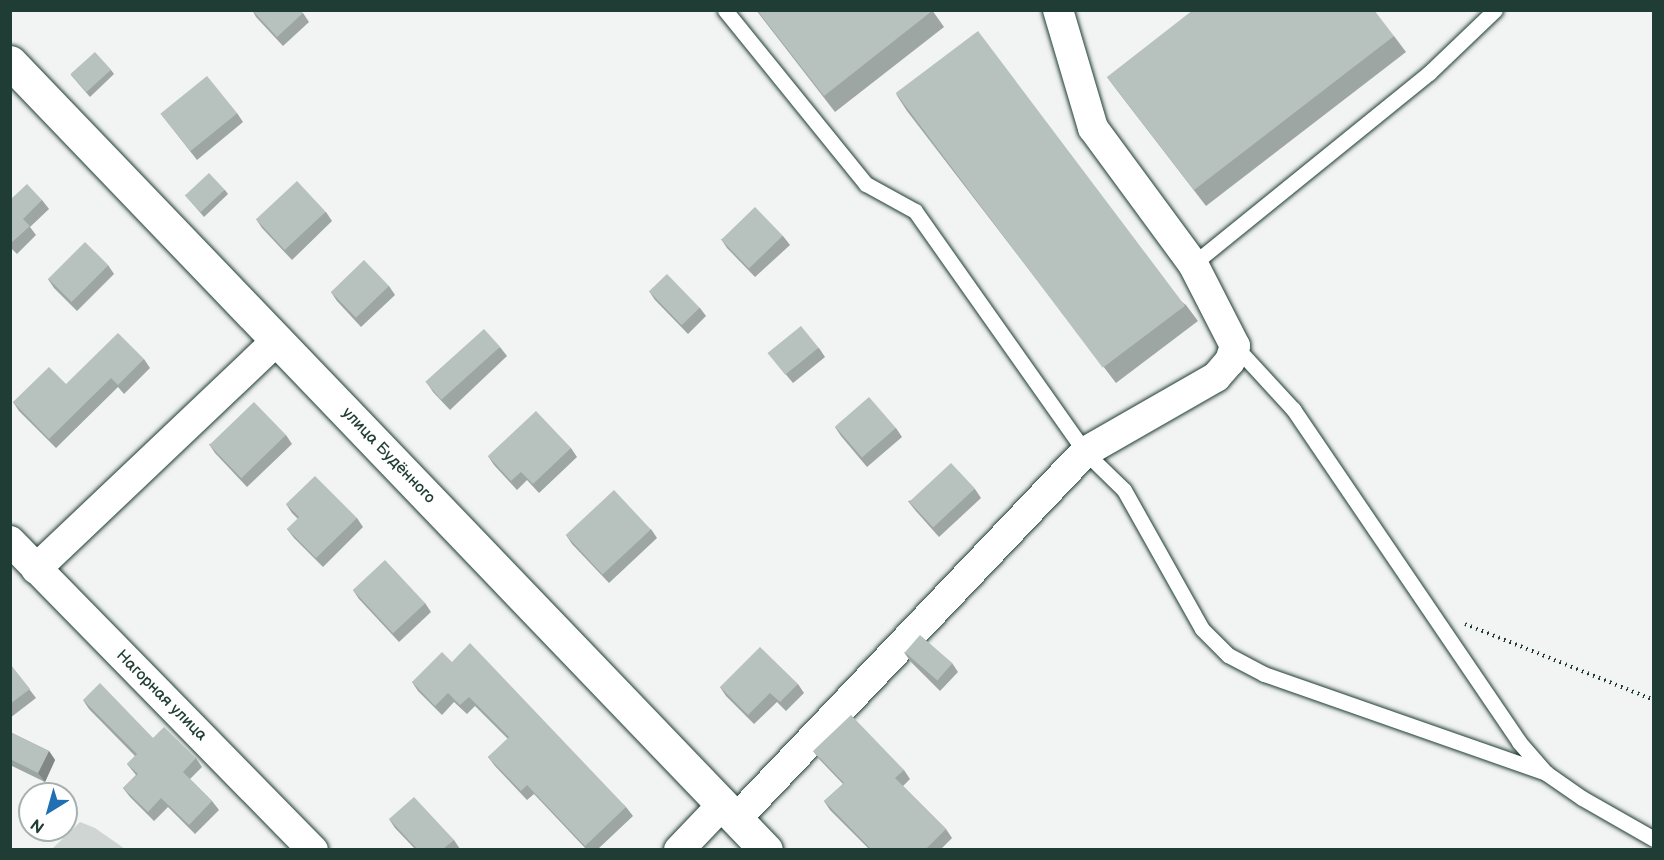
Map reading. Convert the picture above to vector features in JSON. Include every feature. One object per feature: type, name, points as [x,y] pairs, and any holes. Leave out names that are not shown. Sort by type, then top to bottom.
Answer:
[{"type":"main road","name":"улица Будённого","points":[[10,62],[765,849]]},
{"type":"street","points":[[679,849],[730,811],[1085,452],[1216,377],[1235,346],[1193,264],[1093,128],[1058,10]]},
{"type":"street","points":[[36,569],[277,340]]},
{"type":"street","name":"Нагорная улица","points":[[10,541],[313,849]]},
{"type":"lane","points":[[724,10],[866,184],[915,211],[1085,452],[1124,490],[1202,629],[1228,655],[1264,674],[1546,772],[1653,839]]},
{"type":"lane","points":[[1193,264],[1429,74],[1495,10]]},
{"type":"lane","points":[[1235,346],[1293,410],[1519,742],[1546,772]]},
{"type":"path","points":[[1431,610],[1653,700]]},
{"type":"shaded area","points":[[80,822],[95,828],[125,849],[52,849],[59,842],[78,842]]},
{"type":"building","points":[[252,10],[300,10],[303,13],[277,37]]},
{"type":"building","points":[[757,10],[932,10],[932,11],[824,96]]},
{"type":"building","points":[[1193,10],[1374,10],[1394,36],[1194,190],[1107,77]]},
{"type":"building","points":[[978,31],[1185,306],[1103,368],[896,93]]},
{"type":"building","points":[[95,52],[111,70],[87,92],[70,74]]},
{"type":"building","points":[[207,76],[237,113],[191,151],[160,114]]},
{"type":"building","points":[[209,173],[225,190],[201,212],[185,196]]},
{"type":"building","points":[[297,181],[326,212],[285,250],[256,219]]},
{"type":"building","points":[[27,184],[42,200],[23,219],[30,226],[10,244],[10,200]]},
{"type":"building","points":[[755,207],[783,236],[749,268],[721,240]]},
{"type":"building","points":[[85,242],[108,265],[72,302],[48,279]]},
{"type":"building","points":[[364,260],[389,286],[356,318],[331,292]]},
{"type":"building","points":[[667,274],[700,308],[682,325],[649,291]]},
{"type":"building","points":[[801,326],[819,348],[785,375],[768,353]]},
{"type":"building","points":[[484,329],[500,347],[441,400],[425,382]]},
{"type":"building","points":[[118,333],[144,359],[118,385],[111,378],[49,439],[13,402],[49,367],[66,384]]},
{"type":"building","points":[[869,397],[896,428],[862,457],[835,427]]},
{"type":"building","points":[[254,402],[286,435],[241,478],[209,445]]},
{"type":"building","points":[[536,411],[571,448],[533,484],[521,472],[511,481],[488,456]]},
{"type":"building","points":[[951,463],[975,489],[933,527],[909,502]]},
{"type":"building","points":[[315,476],[357,518],[316,558],[287,529],[299,517],[286,504]]},
{"type":"building","points":[[614,490],[651,529],[603,575],[566,535]]},
{"type":"building","points":[[385,560],[425,603],[393,633],[353,590]]},
{"type":"building","points":[[920,635],[952,663],[937,681],[905,652]]},
{"type":"building","points":[[470,643],[626,807],[585,846],[527,785],[521,791],[488,757],[509,737],[469,697],[460,705],[448,693],[435,706],[412,682],[442,652],[452,662]]},
{"type":"building","points":[[760,647],[798,684],[780,702],[770,693],[748,715],[720,687]]},
{"type":"building","points":[[10,664],[30,689],[10,704]]},
{"type":"building","points":[[100,683],[153,738],[164,727],[196,758],[183,772],[212,801],[189,825],[161,798],[148,812],[123,788],[138,774],[127,764],[137,754],[83,700]]},
{"type":"building","points":[[851,715],[904,770],[895,778],[946,829],[926,849],[871,849],[824,801],[844,783],[813,751]]},
{"type":"building","points":[[10,732],[49,751],[38,773],[10,759]]},
{"type":"building","points":[[414,797],[454,840],[443,849],[417,849],[389,819]]}]
